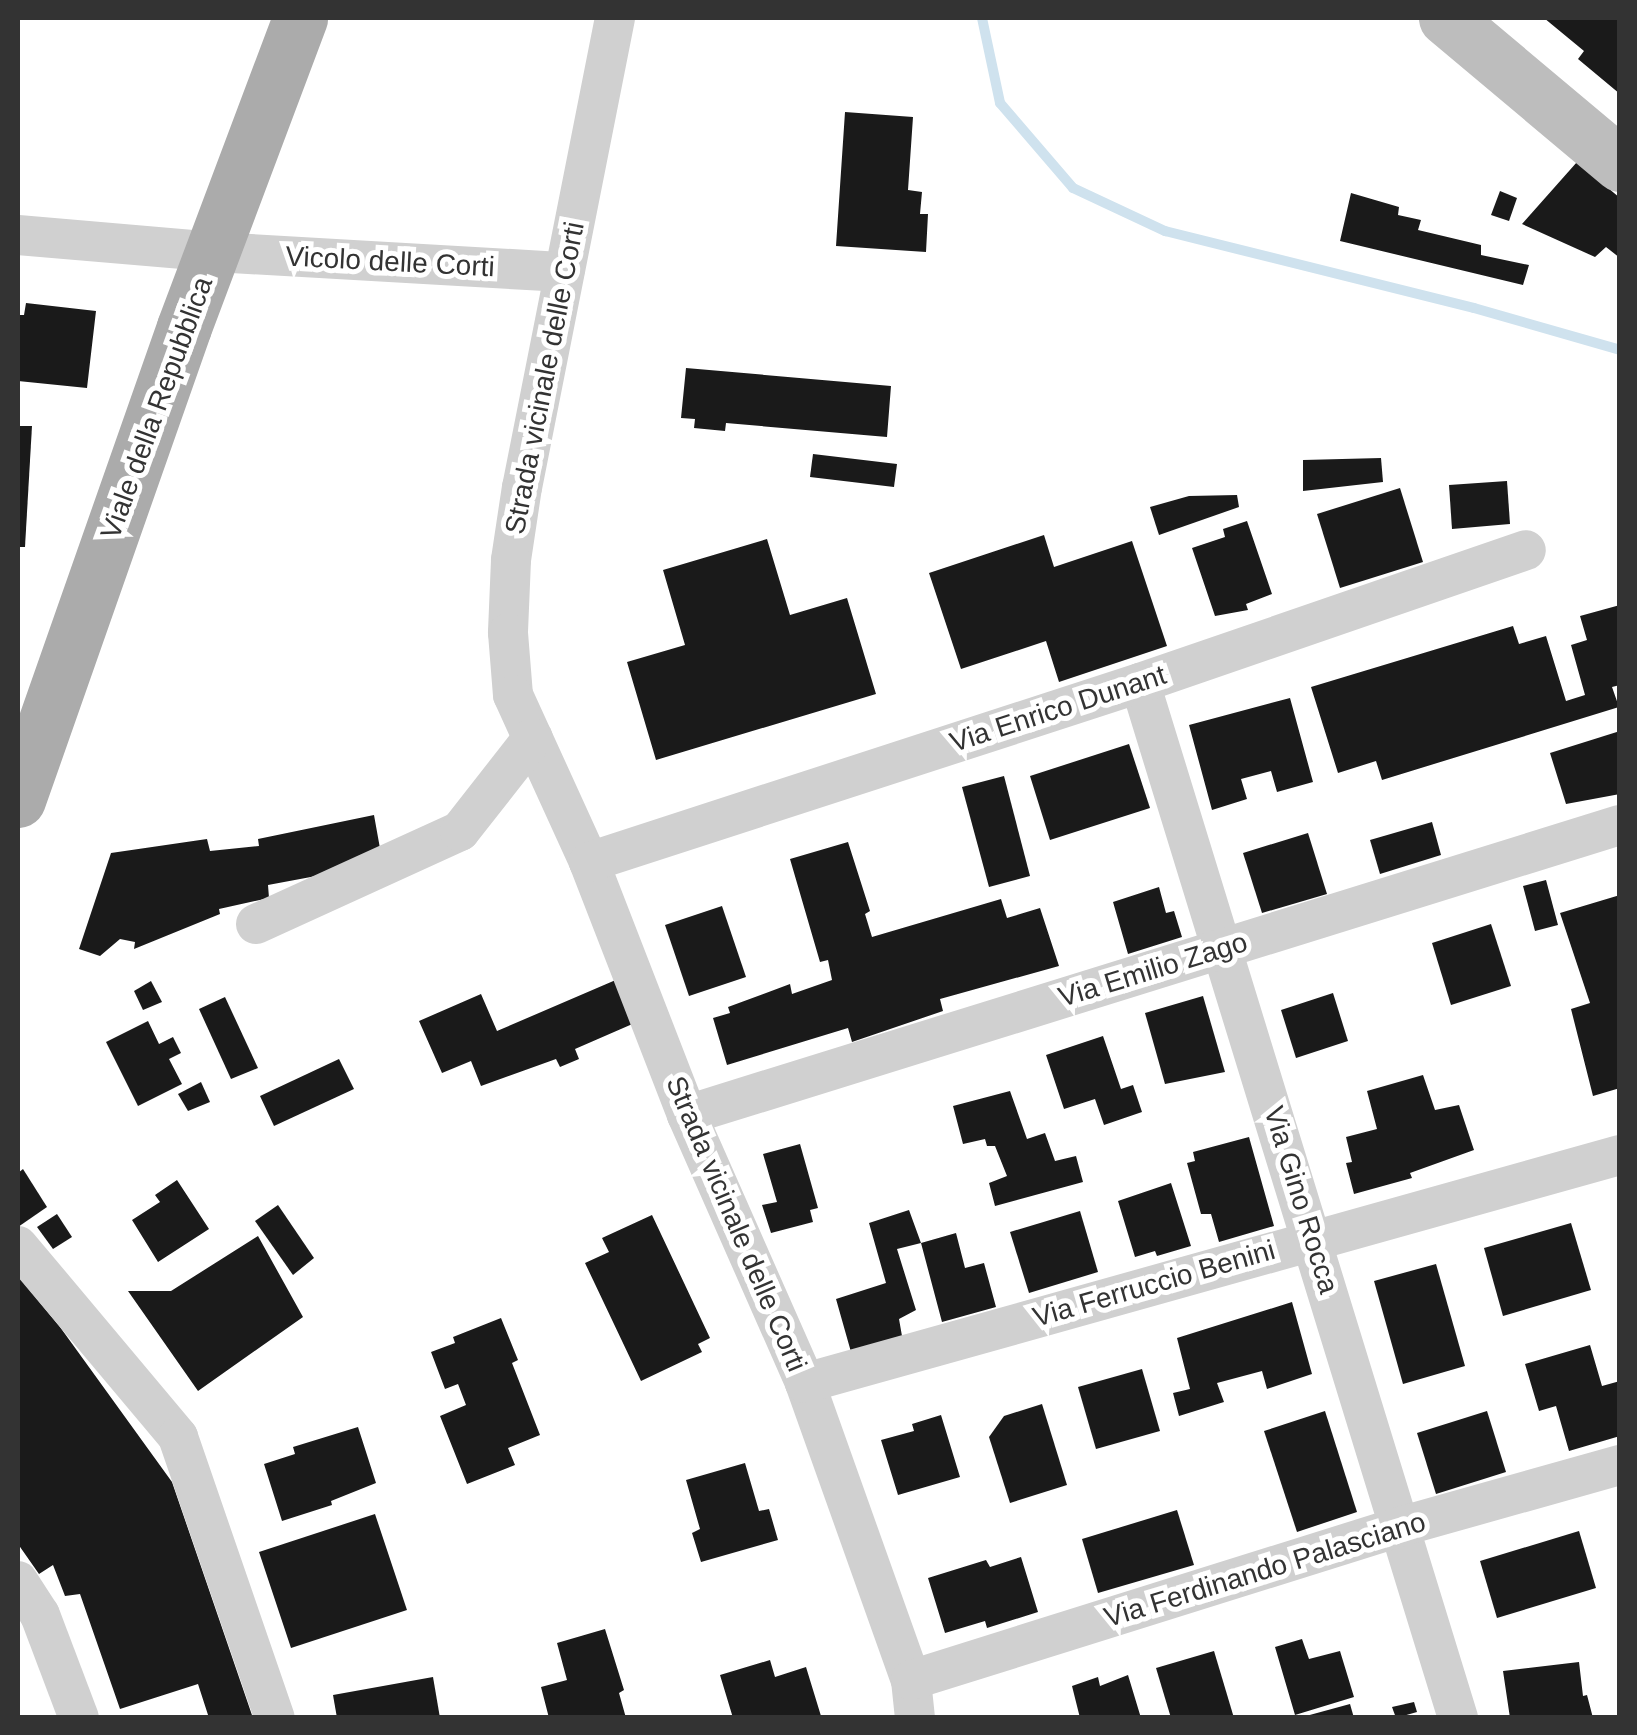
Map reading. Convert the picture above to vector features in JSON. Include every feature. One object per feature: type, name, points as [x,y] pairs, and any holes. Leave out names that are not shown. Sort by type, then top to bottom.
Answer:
[{"type":"main road","name":"Viale della Repubblica","points":[[18,800],[184,327],[300,18]]},
{"type":"main road","points":[[1446,18],[1620,164]]},
{"type":"street","name":"Strada vicinale delle Corti","points":[[615,18],[512,560],[508,633],[513,695],[589,862],[687,1115],[805,1383],[913,1699]]},
{"type":"street","name":"Vicolo delle Corti","points":[[18,235],[215,252],[564,272]]},
{"type":"street","name":"Via Enrico Dunant","points":[[589,862],[1140,683],[1526,550]]},
{"type":"street","name":"Via Gino Rocca","points":[[1140,683],[1458,1718]]},
{"type":"street","points":[[256,924],[460,831],[533,738]]},
{"type":"street","name":"Via Emilio Zago","points":[[687,1115],[1620,825]]},
{"type":"street","name":"Via Ferruccio Benini","points":[[805,1383],[1620,1154]]},
{"type":"street","points":[[18,1246],[178,1438],[275,1718]]},
{"type":"street","name":"Via Ferdinando Palasciano","points":[[913,1699],[1399,1527],[1620,1465]]},
{"type":"street","points":[[18,1581],[40,1615],[80,1718]]},
{"type":"building","points":[[1544,18],[1620,18],[1620,94],[1578,59],[1584,51]]},
{"type":"building","points":[[845,112],[913,117],[908,190],[922,192],[920,214],[928,214],[926,252],[836,246]]},
{"type":"building","points":[[1577,162],[1620,198],[1620,258],[1606,247],[1595,257],[1522,224]]},
{"type":"building","points":[[1500,191],[1517,198],[1509,221],[1491,215]]},
{"type":"building","points":[[1351,193],[1399,207],[1398,215],[1421,220],[1418,230],[1481,245],[1481,255],[1529,265],[1523,285],[1340,241]]},
{"type":"building","points":[[26,303],[96,311],[87,388],[18,381],[18,315],[24,315]]},
{"type":"building","points":[[686,368],[891,386],[887,437],[726,423],[725,431],[694,428],[695,419],[681,418]]},
{"type":"building","points":[[18,426],[32,426],[25,547],[18,547]]},
{"type":"building","points":[[813,454],[897,464],[894,487],[810,477]]},
{"type":"building","points":[[1381,458],[1383,482],[1303,491],[1303,460]]},
{"type":"building","points":[[1507,481],[1510,524],[1452,529],[1449,485]]},
{"type":"building","points":[[1400,488],[1423,562],[1340,588],[1317,514]]},
{"type":"building","points":[[1237,495],[1239,507],[1159,535],[1150,507],[1189,496]]},
{"type":"building","points":[[1247,521],[1272,594],[1246,604],[1248,610],[1215,616],[1192,548],[1225,537],[1223,529]]},
{"type":"building","points":[[1044,535],[1054,567],[1132,541],[1167,646],[1059,682],[1046,641],[961,669],[929,573]]},
{"type":"building","points":[[767,539],[790,615],[847,598],[876,694],[656,760],[627,662],[685,645],[663,570]]},
{"type":"building","points":[[1620,605],[1620,685],[1612,687],[1619,707],[1382,780],[1376,761],[1338,773],[1311,687],[1513,626],[1519,644],[1546,636],[1566,701],[1585,695],[1571,645],[1587,640],[1580,616]]},
{"type":"building","points":[[1290,698],[1313,782],[1277,792],[1271,771],[1241,779],[1247,799],[1212,810],[1189,725]]},
{"type":"building","points":[[1620,731],[1620,794],[1566,804],[1550,753]]},
{"type":"building","points":[[1129,744],[1150,808],[1050,840],[1030,776]]},
{"type":"building","points":[[1004,776],[1030,876],[989,887],[962,787]]},
{"type":"building","points":[[374,815],[381,854],[359,868],[268,885],[269,898],[219,909],[220,914],[134,949],[135,942],[120,939],[100,956],[79,949],[111,853],[207,839],[210,851],[259,846],[258,839]]},
{"type":"building","points":[[1432,822],[1441,855],[1380,874],[1370,840]]},
{"type":"building","points":[[1308,833],[1327,894],[1262,913],[1243,853]]},
{"type":"building","points":[[848,842],[870,911],[865,914],[872,937],[1001,899],[1007,918],[1040,908],[1059,966],[940,999],[943,1011],[852,1042],[848,1028],[727,1065],[713,1018],[730,1013],[728,1007],[790,984],[792,994],[832,980],[828,960],[820,962],[790,859]]},
{"type":"building","points":[[1546,880],[1558,925],[1535,931],[1523,886]]},
{"type":"building","points":[[1159,887],[1166,913],[1174,911],[1182,937],[1128,954],[1113,902]]},
{"type":"building","points":[[1620,895],[1620,1088],[1593,1096],[1571,1009],[1590,1003],[1560,913]]},
{"type":"building","points":[[722,906],[746,977],[689,996],[665,925]]},
{"type":"building","points":[[1491,924],[1511,986],[1451,1005],[1432,943]]},
{"type":"building","points":[[618,979],[637,1022],[575,1049],[579,1059],[560,1067],[556,1059],[481,1086],[471,1061],[442,1073],[419,1021],[481,994],[497,1031]]},
{"type":"building","points":[[151,981],[162,1002],[143,1010],[134,991]]},
{"type":"building","points":[[1333,993],[1348,1041],[1296,1058],[1281,1010]]},
{"type":"building","points":[[1203,996],[1225,1072],[1165,1084],[1145,1013]]},
{"type":"building","points":[[225,997],[258,1068],[231,1079],[199,1009]]},
{"type":"building","points":[[148,1021],[159,1044],[173,1037],[181,1053],[169,1059],[182,1084],[138,1106],[106,1042]]},
{"type":"building","points":[[1103,1036],[1121,1089],[1133,1085],[1142,1112],[1104,1125],[1095,1099],[1064,1109],[1046,1055]]},
{"type":"building","points":[[339,1059],[354,1089],[274,1126],[260,1096]]},
{"type":"building","points":[[1423,1075],[1435,1110],[1459,1105],[1474,1150],[1410,1173],[1412,1178],[1354,1194],[1346,1163],[1352,1162],[1346,1137],[1377,1129],[1367,1091]]},
{"type":"building","points":[[201,1082],[210,1102],[188,1111],[178,1094]]},
{"type":"building","points":[[1010,1091],[1027,1139],[1045,1133],[1055,1161],[1076,1156],[1083,1182],[995,1206],[989,1183],[1007,1176],[995,1146],[987,1146],[985,1139],[963,1144],[953,1106]]},
{"type":"building","points":[[1249,1137],[1274,1226],[1219,1242],[1211,1214],[1201,1214],[1187,1163],[1195,1161],[1193,1152]]},
{"type":"building","points":[[800,1144],[818,1208],[810,1210],[813,1222],[771,1233],[762,1205],[777,1202],[763,1154]]},
{"type":"building","points":[[23,1169],[47,1207],[18,1227],[18,1173]]},
{"type":"building","points":[[177,1180],[209,1229],[158,1262],[132,1220],[160,1202],[155,1195]]},
{"type":"building","points":[[1171,1183],[1191,1246],[1157,1256],[1155,1251],[1135,1257],[1118,1201]]},
{"type":"building","points":[[278,1205],[314,1258],[293,1275],[255,1221]]},
{"type":"building","points":[[909,1210],[921,1243],[897,1249],[916,1310],[899,1319],[902,1336],[851,1352],[836,1299],[886,1283],[869,1223]]},
{"type":"building","points":[[1080,1211],[1098,1272],[1029,1293],[1010,1232]]},
{"type":"building","points":[[57,1214],[72,1237],[53,1249],[37,1227]]},
{"type":"building","points":[[652,1215],[710,1338],[698,1344],[702,1352],[641,1381],[585,1263],[609,1252],[602,1238]]},
{"type":"building","points":[[1571,1223],[1591,1290],[1503,1316],[1484,1248]]},
{"type":"building","points":[[956,1233],[965,1268],[984,1263],[996,1307],[942,1322],[921,1243]]},
{"type":"building","points":[[258,1236],[303,1317],[198,1391],[128,1291],[171,1291]]},
{"type":"building","points":[[1436,1264],[1465,1366],[1403,1384],[1374,1281]]},
{"type":"building","points":[[18,1276],[60,1327],[172,1482],[253,1718],[209,1718],[198,1684],[120,1709],[80,1594],[65,1596],[53,1565],[39,1574],[18,1544]]},
{"type":"building","points":[[1292,1302],[1312,1374],[1267,1389],[1262,1371],[1217,1383],[1224,1402],[1179,1416],[1173,1393],[1190,1389],[1177,1338]]},
{"type":"building","points":[[501,1318],[518,1360],[512,1363],[540,1435],[508,1448],[515,1465],[467,1484],[440,1416],[466,1405],[458,1384],[445,1389],[431,1352],[455,1343],[453,1337]]},
{"type":"building","points":[[1590,1345],[1602,1386],[1620,1381],[1620,1436],[1569,1451],[1556,1406],[1539,1411],[1525,1364]]},
{"type":"building","points":[[1142,1369],[1160,1431],[1096,1449],[1078,1387]]},
{"type":"building","points":[[1042,1404],[1067,1485],[1010,1503],[989,1437],[1004,1416]]},
{"type":"building","points":[[1325,1411],[1357,1512],[1297,1532],[1264,1431]]},
{"type":"building","points":[[1487,1411],[1506,1472],[1436,1494],[1417,1433]]},
{"type":"building","points":[[941,1415],[960,1477],[898,1495],[881,1440],[914,1431],[912,1424]]},
{"type":"building","points":[[358,1427],[376,1483],[331,1501],[332,1505],[282,1521],[264,1464],[295,1454],[293,1447]]},
{"type":"building","points":[[745,1463],[759,1511],[769,1509],[778,1540],[701,1562],[692,1533],[700,1529],[686,1480]]},
{"type":"building","points":[[1177,1510],[1194,1565],[1098,1593],[1082,1539]]},
{"type":"building","points":[[375,1514],[407,1610],[291,1648],[259,1552]]},
{"type":"building","points":[[1579,1531],[1596,1588],[1497,1618],[1480,1561]]},
{"type":"building","points":[[1021,1557],[1038,1612],[987,1628],[985,1621],[945,1633],[928,1578],[986,1560],[990,1567]]},
{"type":"building","points":[[605,1629],[624,1690],[619,1693],[626,1718],[549,1718],[541,1687],[567,1680],[557,1643]]},
{"type":"building","points":[[1302,1639],[1309,1659],[1340,1651],[1354,1697],[1295,1715],[1275,1647]]},
{"type":"building","points":[[1214,1651],[1234,1718],[1171,1718],[1156,1668]]},
{"type":"building","points":[[770,1660],[775,1677],[806,1667],[821,1716],[733,1718],[720,1675]]},
{"type":"building","points":[[1579,1662],[1583,1696],[1587,1695],[1593,1718],[1510,1718],[1503,1671]]},
{"type":"building","points":[[1128,1675],[1141,1718],[1080,1718],[1072,1686],[1098,1677],[1100,1686]]},
{"type":"building","points":[[433,1677],[440,1718],[337,1718],[333,1695]]},
{"type":"building","points":[[1414,1702],[1417,1712],[1396,1718],[1392,1707]]},
{"type":"building","points":[[1350,1704],[1354,1718],[1306,1718],[1306,1716]]},
{"type":"waterway","points":[[982,18],[1000,103],[1073,188],[1165,231],[1474,308],[1620,350]]}]
